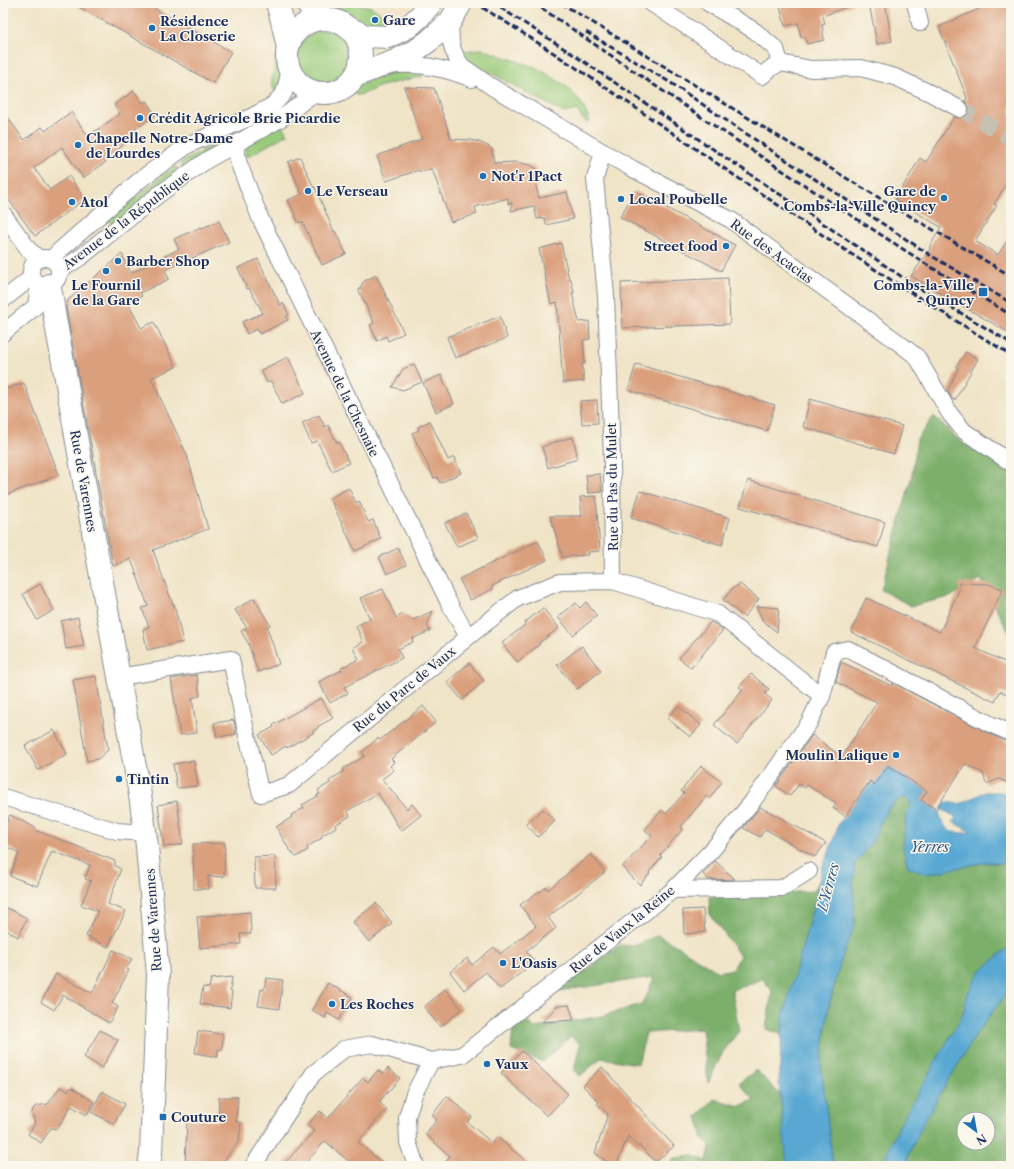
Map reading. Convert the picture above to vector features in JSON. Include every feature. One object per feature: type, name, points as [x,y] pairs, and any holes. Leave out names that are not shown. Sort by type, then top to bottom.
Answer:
[{"type":"street","points":[[277,3],[282,16],[288,47]]},
{"type":"street","points":[[306,3],[328,18],[341,22],[351,29],[366,36],[388,37],[408,27],[431,3]]},
{"type":"street","points":[[328,18],[307,22],[298,29],[292,37],[288,47],[286,59],[290,71],[296,81],[304,88],[314,92],[326,94],[338,91],[349,85],[365,72],[395,61],[415,51],[450,22],[461,3]]},
{"type":"street","points":[[651,3],[762,76],[771,68],[780,63],[811,69],[861,68],[895,77],[960,109]]},
{"type":"street","points":[[708,3],[755,31],[776,50],[780,63]]},
{"type":"street","points":[[915,3],[920,23]]},
{"type":"street","name":"Rue des Acacias","points":[[450,22],[451,42],[457,59],[462,66],[492,87],[603,152],[731,220],[917,357],[950,414],[964,431],[1011,463]]},
{"type":"street","points":[[351,29],[358,40],[362,51],[361,64],[365,72]]},
{"type":"street","name":"Rue des Acacias","points":[[365,72],[397,65],[431,67],[456,73],[492,87]]},
{"type":"street","name":"Avenue de la République","points":[[46,275],[58,252],[141,179],[188,145],[253,116],[273,105],[284,93],[290,71]]},
{"type":"street","name":"Avenue de la République","points":[[3,300],[81,257],[158,195],[207,160],[282,118],[314,92]]},
{"type":"street","name":"Avenue de la Chesnaie","points":[[233,145],[261,220],[444,594],[468,637]]},
{"type":"street","name":"Rue du Pas du Mulet","points":[[603,152],[596,179],[606,296],[612,459],[613,581]]},
{"type":"street","points":[[3,214],[29,250],[35,255],[36,260],[31,268],[46,275],[36,306],[3,333]]},
{"type":"street","name":"Rue de Varennes","points":[[46,275],[51,292],[55,321],[69,388],[76,436],[120,677],[146,833],[158,975],[151,1153],[149,1166]]},
{"type":"street","points":[[613,581],[718,614],[822,696]]},
{"type":"street","name":"Rue du Parc de Vaux","points":[[120,677],[231,659],[261,794],[289,785],[468,637],[518,598],[560,582],[613,581]]},
{"type":"street","name":"Rue de Vaux la Reine","points":[[253,1166],[313,1074],[344,1049],[372,1044],[431,1061],[462,1055],[673,890],[712,850],[752,802],[809,723],[822,696],[834,652],[848,649],[988,723],[1011,733]]},
{"type":"street","points":[[3,796],[117,831],[146,833]]},
{"type":"street","points":[[673,890],[782,888],[809,871]]},
{"type":"street","points":[[416,1166],[408,1142],[408,1117],[414,1094],[431,1061]]},
{"type":"green space","points":[[316,3],[351,3],[371,7],[386,17],[398,21],[392,30],[355,24],[339,14],[328,12]]},
{"type":"green space","points":[[319,30],[331,30],[341,34],[349,42],[353,52],[353,64],[349,74],[341,82],[331,86],[319,86],[309,82],[301,74],[297,64],[297,52],[301,42],[309,34]]},
{"type":"green space","points":[[482,49],[537,68],[565,85],[581,102],[590,121],[587,123],[577,110],[564,113],[493,74],[480,69],[466,58],[463,51]]},
{"type":"green space","points":[[278,55],[281,74],[280,83],[276,93],[272,86],[272,80],[275,66],[275,56]]},
{"type":"green space","points":[[392,72],[424,72],[422,77],[392,83],[362,94],[355,95],[356,90],[360,86]]},
{"type":"green space","points":[[270,115],[183,168],[180,163]]},
{"type":"green space","points":[[281,124],[287,134],[249,156],[245,156],[245,150],[249,143]]},
{"type":"green space","points":[[175,166],[180,171],[112,225],[108,220]]},
{"type":"green space","points":[[934,416],[960,441],[1011,471],[1011,637],[981,579],[950,597],[911,606],[881,590],[912,475],[917,439]]},
{"type":"green space","points":[[907,797],[911,804],[906,815],[928,873],[975,864],[1011,862],[1011,1166],[667,1166],[674,1158],[693,1156],[707,1161],[710,1145],[703,1138],[697,1117],[714,1099],[740,1106],[754,1100],[739,1083],[756,1070],[830,1146],[821,1064],[829,1005],[836,981],[800,1041],[766,1029],[772,991],[763,979],[732,990],[739,1031],[723,1052],[708,1083],[702,1029],[646,1033],[638,1064],[601,1058],[580,1076],[574,1071],[580,1044],[571,1036],[543,1062],[511,1050],[513,1027],[525,1016],[527,1022],[535,1028],[602,1016],[641,1004],[647,995],[654,977],[558,991],[620,945],[634,946],[658,935],[718,972],[733,969],[740,956],[710,914],[709,897],[814,891],[841,838],[882,820],[889,808],[898,800]]},
{"type":"water","name":"Yerres","points":[[888,766],[927,791],[921,800],[939,811],[943,824],[952,831],[956,832],[971,832],[953,822],[956,817],[941,809],[945,802],[960,804],[985,792],[1011,794],[1011,862],[1005,864],[990,862],[928,874],[908,867],[903,848],[906,815],[911,804],[906,797],[898,800],[889,808],[872,842],[855,864],[853,885],[855,924],[841,960],[829,1005],[821,1064],[833,1166],[787,1166],[779,1082],[783,1017],[816,897],[822,867],[828,855],[839,823],[871,783],[874,784]]},
{"type":"water","points":[[1011,945],[1011,987],[976,1034],[925,1120],[908,1155],[908,1166],[886,1166],[885,1158],[899,1126],[963,1014],[968,993],[980,972]]},
{"type":"building","name":"Résidence La Closerie","points":[[72,3],[145,3],[231,52],[213,83]]},
{"type":"building","points":[[779,3],[854,4],[823,16],[825,24],[822,25],[824,40],[807,44],[805,37],[801,37],[798,23],[785,26]]},
{"type":"building","points":[[869,3],[885,3],[892,41],[877,44]]},
{"type":"building","points":[[992,3],[1011,3],[1011,177],[994,204],[997,205],[975,241],[998,255],[1011,234],[1011,334],[911,276],[930,249],[929,248],[941,227],[895,200],[920,158],[926,162],[954,117],[965,117],[969,113],[968,104],[965,101],[967,98],[939,27]]},
{"type":"building","points":[[404,87],[434,88],[451,139],[471,140],[488,146],[492,149],[494,163],[516,162],[530,165],[537,169],[534,178],[539,198],[567,192],[573,219],[546,225],[545,218],[537,219],[534,206],[511,211],[512,203],[508,204],[508,198],[475,207],[477,214],[451,222],[432,169],[420,172],[419,170],[386,181],[377,156],[422,139]]},
{"type":"building","points":[[134,91],[143,103],[146,101],[156,115],[131,132],[135,137],[104,159],[106,162],[83,178],[62,147],[34,168],[50,190],[69,176],[85,199],[35,236],[3,192],[3,111],[24,140],[42,127],[45,131],[71,112],[88,136],[120,114],[114,105]]},
{"type":"building","points":[[300,157],[314,188],[315,187],[334,232],[335,231],[346,254],[322,265],[302,221],[299,223],[288,200],[302,194],[288,162]]},
{"type":"building","points":[[635,191],[735,245],[721,271],[620,217]]},
{"type":"building","points":[[219,221],[229,242],[165,270],[169,279],[140,293],[142,296],[128,303],[141,328],[154,322],[176,367],[151,378],[187,455],[208,529],[153,550],[173,605],[174,604],[183,642],[147,650],[143,629],[149,627],[142,608],[148,606],[131,559],[113,566],[66,307],[68,300],[122,254],[131,273],[179,249],[174,239]]},
{"type":"building","points":[[561,243],[569,279],[571,279],[574,293],[572,293],[579,322],[589,321],[590,339],[583,340],[585,363],[582,363],[584,381],[563,383],[557,302],[551,304],[539,249]]},
{"type":"building","points":[[258,259],[280,305],[283,303],[289,315],[286,316],[288,320],[260,334],[257,329],[247,334],[242,322],[263,313],[249,288],[247,289],[238,268]]},
{"type":"building","points":[[376,275],[404,333],[388,341],[386,336],[377,341],[370,325],[374,323],[359,291],[363,282]]},
{"type":"building","points":[[728,278],[730,324],[622,328],[621,283]]},
{"type":"building","points":[[500,316],[507,338],[455,358],[447,337]]},
{"type":"building","points":[[966,352],[978,359],[955,400],[952,399],[948,391],[958,368],[956,367]]},
{"type":"building","points":[[288,357],[305,393],[282,404],[271,381],[267,383],[261,370]]},
{"type":"building","points":[[414,364],[422,382],[403,390],[392,387],[403,369]]},
{"type":"building","points":[[636,364],[775,405],[767,431],[628,390]]},
{"type":"building","points":[[441,375],[454,404],[436,412],[423,383]]},
{"type":"building","points":[[24,383],[59,475],[3,496],[3,390]]},
{"type":"building","points":[[810,399],[902,426],[894,454],[803,427]]},
{"type":"building","points":[[597,400],[598,423],[582,424],[580,401]]},
{"type":"building","points":[[319,415],[325,427],[328,425],[337,443],[339,442],[349,463],[332,471],[317,441],[311,443],[302,423]]},
{"type":"building","points":[[430,421],[448,460],[454,457],[461,473],[440,483],[437,477],[434,478],[412,433],[419,430],[418,427]]},
{"type":"building","points":[[573,437],[578,459],[548,468],[542,447]]},
{"type":"building","points":[[600,474],[602,492],[588,493],[586,475]]},
{"type":"building","points":[[748,480],[885,522],[878,547],[740,507]]},
{"type":"building","points":[[349,488],[356,503],[359,501],[368,522],[373,520],[381,539],[355,551],[330,498]]},
{"type":"building","points":[[640,491],[730,518],[722,545],[631,518]]},
{"type":"building","points":[[596,496],[600,551],[588,552],[589,555],[569,556],[563,558],[550,516],[582,516],[580,497]]},
{"type":"building","points":[[466,513],[478,538],[457,547],[445,523]]},
{"type":"building","points":[[538,541],[547,560],[492,586],[493,589],[470,600],[459,579]]},
{"type":"building","points":[[398,548],[406,565],[387,574],[379,557]]},
{"type":"building","points":[[959,583],[988,584],[1003,589],[975,648],[1011,665],[1011,696],[1000,691],[995,702],[851,632],[866,598],[940,632],[959,590]]},
{"type":"building","points":[[40,584],[54,610],[37,620],[23,594]]},
{"type":"building","points":[[740,584],[759,599],[744,617],[723,600],[732,589]]},
{"type":"building","points":[[383,589],[396,618],[403,614],[413,620],[433,611],[427,625],[430,631],[412,639],[413,642],[398,649],[402,658],[344,687],[348,693],[330,703],[319,682],[359,659],[353,648],[363,642],[356,626],[370,619],[360,598]]},
{"type":"building","points":[[254,598],[270,625],[267,627],[279,664],[258,672],[248,643],[241,631],[247,628],[235,610]]},
{"type":"building","points":[[586,602],[597,616],[573,635],[558,617],[576,603],[580,608]]},
{"type":"building","points":[[756,606],[779,608],[777,632],[763,621]]},
{"type":"building","points":[[543,608],[559,628],[517,662],[502,643],[525,625],[524,623]]},
{"type":"building","points":[[78,617],[84,646],[66,649],[61,621]]},
{"type":"building","points":[[711,622],[723,630],[691,668],[679,658]]},
{"type":"building","points":[[582,646],[601,671],[577,689],[557,665]]},
{"type":"building","points":[[841,662],[892,686],[893,683],[984,731],[1007,742],[1011,742],[1011,784],[999,779],[986,784],[983,773],[965,764],[936,809],[921,800],[927,791],[888,766],[874,785],[870,781],[845,816],[833,808],[836,803],[807,785],[805,788],[799,784],[790,796],[776,786],[812,735],[842,757],[877,702],[836,682]]},
{"type":"building","points":[[469,663],[484,681],[462,700],[447,682]]},
{"type":"building","points":[[751,674],[769,689],[765,694],[772,700],[737,744],[714,725],[743,690],[739,687]]},
{"type":"building","points":[[197,675],[200,696],[192,698],[197,733],[180,735],[171,679]]},
{"type":"building","points":[[96,676],[108,750],[98,759],[87,761],[73,680]]},
{"type":"building","points":[[321,698],[333,718],[317,727],[318,728],[313,731],[313,733],[287,748],[286,746],[271,755],[259,735],[274,727],[273,725]]},
{"type":"building","points":[[423,706],[436,722],[391,759],[394,762],[390,766],[394,770],[382,779],[407,809],[412,804],[421,815],[401,831],[378,793],[347,811],[350,816],[335,825],[336,827],[321,836],[322,838],[307,847],[308,850],[296,857],[289,849],[276,827],[292,817],[291,815],[304,808],[302,805],[318,796],[317,795],[320,794],[318,790],[330,783],[329,781],[344,771],[343,769],[365,756],[362,752],[378,738],[380,740]]},
{"type":"building","points":[[678,706],[701,725],[690,737],[667,718]]},
{"type":"building","points":[[234,720],[236,734],[217,737],[214,723]]},
{"type":"building","points":[[54,730],[67,754],[38,770],[25,746]]},
{"type":"building","points":[[194,761],[198,786],[177,788],[173,764]]},
{"type":"building","points":[[701,766],[722,782],[709,799],[706,796],[681,827],[683,829],[660,855],[662,857],[640,885],[622,867],[652,836],[645,830],[662,810],[666,814],[684,793],[681,791]]},
{"type":"building","points":[[177,801],[183,844],[164,847],[158,805]]},
{"type":"building","points":[[760,807],[826,843],[815,857],[765,829],[760,837],[743,828]]},
{"type":"building","points":[[543,809],[555,821],[538,837],[526,824]]},
{"type":"building","points":[[10,815],[36,828],[35,830],[115,861],[115,866],[121,869],[108,904],[126,911],[108,947],[86,936],[98,911],[81,905],[91,881],[85,879],[90,865],[52,851],[37,886],[10,876],[19,853],[3,845],[3,831]]},
{"type":"building","points":[[225,843],[224,877],[208,876],[209,889],[194,889],[193,844]]},
{"type":"building","points":[[591,854],[605,872],[548,917],[556,928],[526,951],[535,962],[500,989],[486,972],[464,990],[450,972],[467,958],[472,965],[494,947],[500,954],[536,926],[520,905],[546,887],[548,890]]},
{"type":"building","points":[[275,856],[276,888],[255,888],[254,857]]},
{"type":"building","points":[[715,861],[735,879],[709,880],[703,874]]},
{"type":"building","points":[[376,903],[392,923],[369,942],[353,922]]},
{"type":"building","points":[[3,906],[27,918],[18,937],[3,928]]},
{"type":"building","points":[[703,909],[705,932],[684,934],[683,910]]},
{"type":"building","points":[[250,912],[251,934],[240,934],[241,944],[200,948],[197,917]]},
{"type":"building","points":[[113,950],[132,959],[126,969],[129,970],[112,1003],[118,1007],[109,1023],[63,995],[54,1010],[41,1002],[56,974],[92,993]]},
{"type":"building","points":[[232,977],[230,1008],[200,1004],[203,987],[209,988],[211,979]]},
{"type":"building","points":[[266,978],[283,980],[279,1009],[258,1006],[261,989],[264,990]]},
{"type":"building","name":"Les Roches","points":[[328,983],[352,997],[339,1020],[327,1013],[325,1018],[312,1010]]},
{"type":"building","points":[[445,989],[462,1009],[440,1027],[424,1007]]},
{"type":"building","points":[[569,1005],[574,1020],[542,1022],[557,1006]]},
{"type":"building","points":[[100,1030],[118,1040],[102,1068],[84,1057]]},
{"type":"building","points":[[198,1031],[223,1034],[222,1050],[218,1049],[218,1057],[195,1053]]},
{"type":"building","points":[[522,1051],[568,1094],[547,1116],[501,1073]]},
{"type":"building","points":[[602,1067],[674,1146],[656,1162],[639,1145],[638,1147],[628,1136],[616,1166],[613,1166],[595,1153],[608,1114],[597,1104],[599,1102],[583,1086]]},
{"type":"building","points":[[388,1068],[400,1078],[379,1102],[387,1109],[358,1142],[386,1166],[354,1166],[325,1141],[303,1166],[282,1166],[314,1131],[307,1125],[320,1111],[328,1118],[363,1078],[368,1082],[378,1070],[383,1074]]},
{"type":"building","points":[[60,1087],[68,1091],[71,1087],[94,1102],[87,1115],[71,1106],[57,1129],[51,1128],[41,1143],[28,1134],[35,1124],[32,1112],[36,1106],[48,1104]]},
{"type":"building","points":[[102,1091],[125,1104],[114,1124],[91,1112]]},
{"type":"building","points":[[447,1096],[472,1117],[467,1122],[492,1143],[497,1137],[532,1166],[442,1166],[450,1156],[425,1134],[437,1120],[432,1115]]},
{"type":"building","points":[[219,1097],[238,1097],[236,1122],[241,1122],[239,1141],[220,1166],[185,1166],[187,1119],[218,1121]]},
{"type":"tunnel","points":[[960,109],[1011,138]]},
{"type":"railway","points":[[475,3],[519,30],[605,87],[842,248],[1011,355]]},
{"type":"railway","points":[[493,3],[571,53],[914,285],[1011,343]]},
{"type":"railway","points":[[534,3],[704,119],[829,201],[926,264],[1011,315]]},
{"type":"railway","points":[[561,3],[851,181],[1011,276]]},
{"type":"railway","points":[[586,32],[671,83],[930,255],[1011,303]]},
{"type":"place","name":"Gare","points":[[375,20]]},
{"type":"place","name":"Résidence La Closerie","points":[[152,28]]},
{"type":"place","name":"Crédit Agricole Brie Picardie","points":[[140,118]]},
{"type":"place","name":"Chapelle Notre-Dame de Lourdes","points":[[78,145]]},
{"type":"place","name":"Not'r 1Pact","points":[[483,176]]},
{"type":"place","name":"Le Verseau","points":[[308,191]]},
{"type":"place","name":"Gare de Combs-la-Ville Quincy","points":[[944,198]]},
{"type":"place","name":"Local Poubelle","points":[[621,199]]},
{"type":"place","name":"Atol","points":[[72,202]]},
{"type":"place","name":"Street food","points":[[726,246]]},
{"type":"place","name":"Barber Shop","points":[[118,261]]},
{"type":"place","name":"Le Fournil de la Gare","points":[[106,271]]},
{"type":"place","name":"Combs-la-Ville - Quincy","points":[[983,292]]},
{"type":"place","name":"Moulin Lalique","points":[[896,755]]},
{"type":"place","name":"Tintin","points":[[119,779]]},
{"type":"place","name":"L'Oasis","points":[[503,963]]},
{"type":"place","name":"Les Roches","points":[[332,1004]]},
{"type":"place","name":"Vaux","points":[[487,1064]]},
{"type":"place","name":"Couture","points":[[163,1117]]},
{"type":"water label","name":"L'Yerres","points":[[828,887]]}]
